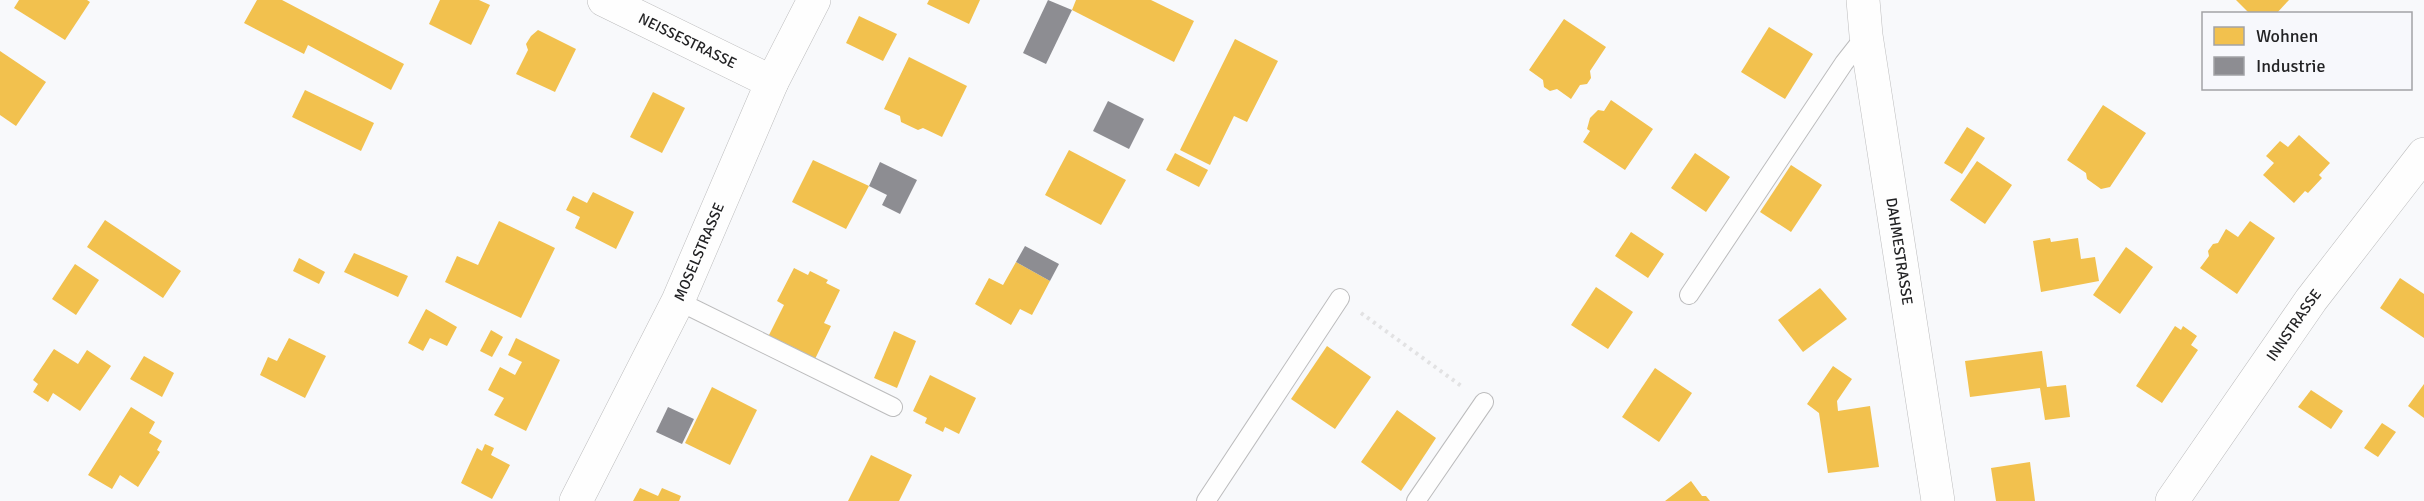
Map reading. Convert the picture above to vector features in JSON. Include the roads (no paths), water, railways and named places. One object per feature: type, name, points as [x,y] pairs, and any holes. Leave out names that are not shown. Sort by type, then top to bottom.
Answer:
[{"type":"street","name":"NEISSESTRASSE","points":[[604,0],[772,82]]},
{"type":"street","name":"MOSELSTRASSE","points":[[576,501],[678,301],[772,82],[814,0]]},
{"type":"street","name":"DAHMESTRASSE","points":[[1863,0],[1866,35],[1938,501]]},
{"type":"street","name":"INNSTRASSE","points":[[2172,501],[2311,300],[2424,154]]},
{"type":"lane","points":[[1689,295],[1844,63],[1866,35]]},
{"type":"lane","points":[[1206,501],[1340,298]]},
{"type":"lane","points":[[678,301],[894,408]]},
{"type":"lane","points":[[1416,501],[1484,402]]}]
